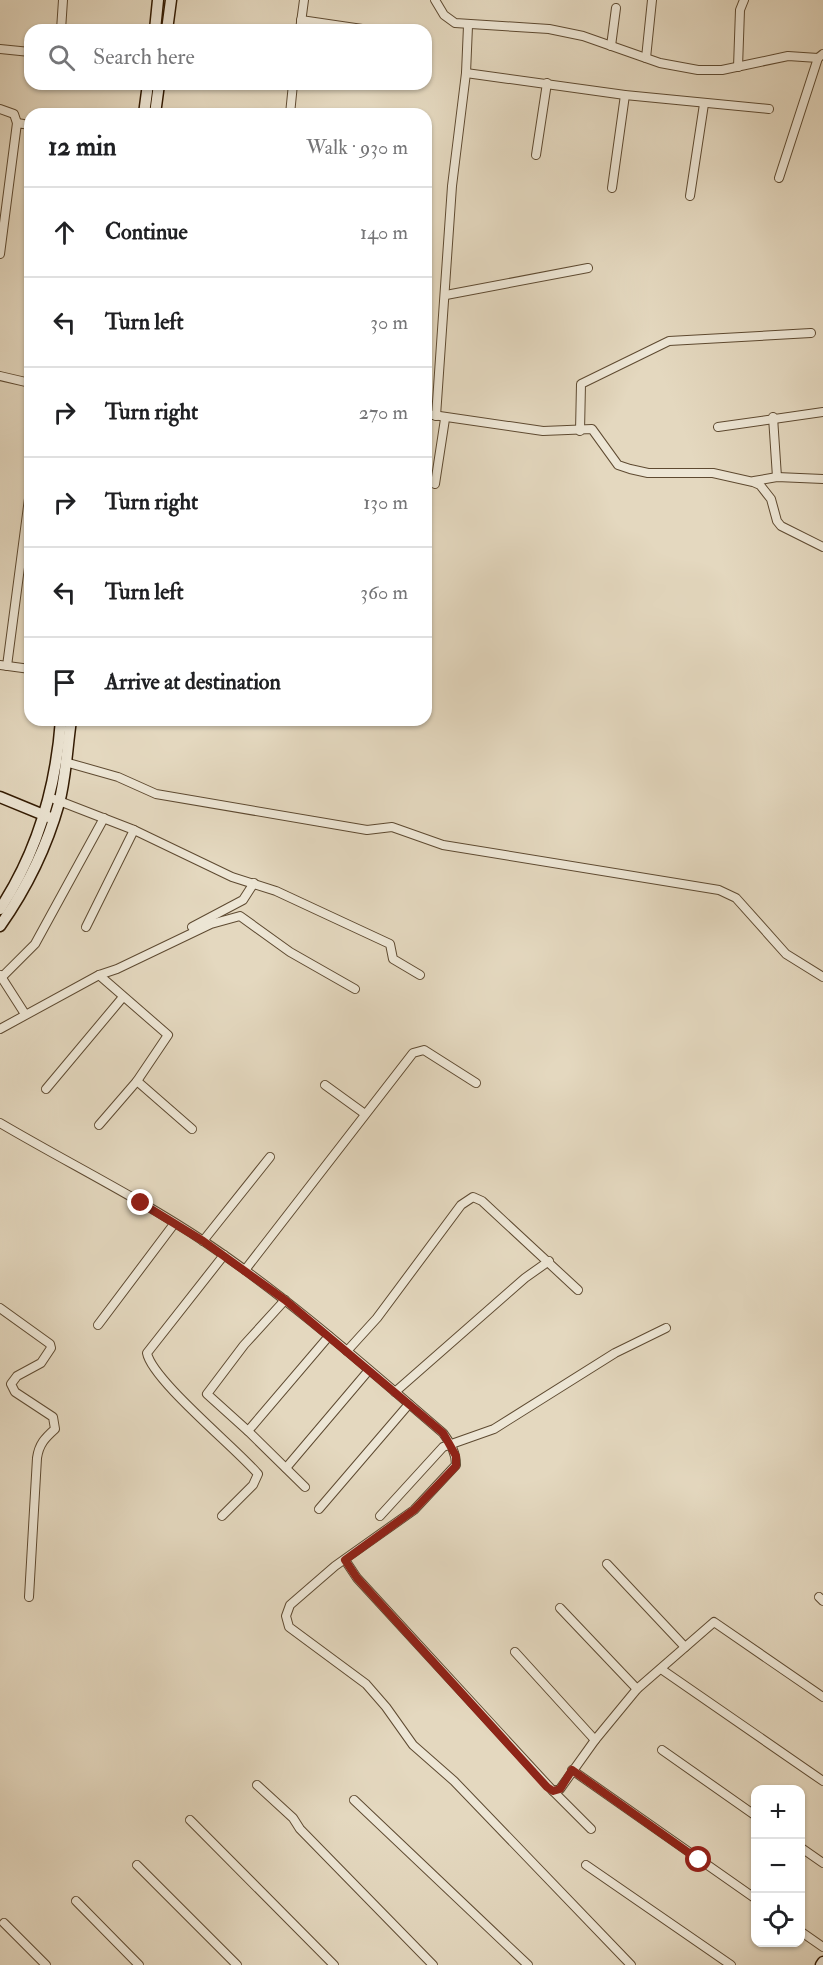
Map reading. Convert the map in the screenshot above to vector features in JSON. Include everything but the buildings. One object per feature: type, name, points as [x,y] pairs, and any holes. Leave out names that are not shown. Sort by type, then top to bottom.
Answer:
[{"type":"main road","points":[[155,24],[158,0]]},
{"type":"main road","points":[[168,24],[171,0]]},
{"type":"main road","points":[[145,108],[147,90]]},
{"type":"main road","points":[[156,108],[158,90]]},
{"type":"main road","points":[[55,800],[61,726]]},
{"type":"main road","points":[[0,926],[27,883],[55,800],[65,762],[70,726]]},
{"type":"main road","points":[[0,797],[49,817]]},
{"type":"main road","points":[[0,909],[49,817]]},
{"type":"street","points":[[61,24],[63,0]]},
{"type":"street","points":[[301,24],[304,0]]},
{"type":"street","points":[[435,0],[444,15],[455,23],[468,26],[549,29],[583,36],[646,58],[698,70],[738,67],[788,56],[821,56],[779,178]]},
{"type":"street","points":[[646,58],[652,0]]},
{"type":"street","points":[[738,67],[739,20],[741,2],[744,0]]},
{"type":"street","points":[[611,46],[616,8]]},
{"type":"street","points":[[302,20],[329,24]]},
{"type":"street","points":[[436,416],[452,186],[466,73],[468,26]]},
{"type":"street","points":[[0,49],[24,51]]},
{"type":"street","points":[[466,73],[625,95],[770,109]]},
{"type":"street","points":[[536,155],[547,83]]},
{"type":"street","points":[[291,108],[293,90]]},
{"type":"street","points":[[612,188],[625,95]]},
{"type":"street","points":[[690,196],[704,104]]},
{"type":"street","points":[[0,109],[14,114],[17,123],[0,254]]},
{"type":"street","points":[[17,123],[24,124]]},
{"type":"street","points":[[446,295],[588,268]]},
{"type":"street","points":[[580,431],[581,384],[669,341],[811,333]]},
{"type":"street","points":[[0,376],[24,381]]},
{"type":"street","points":[[718,427],[774,417],[823,412]]},
{"type":"street","points":[[432,415],[445,419],[543,431],[592,429],[618,465],[630,470],[648,473],[713,473],[753,482],[760,485],[771,500],[777,521],[781,526],[823,547]]},
{"type":"street","points":[[774,417],[777,477]]},
{"type":"street","points":[[435,484],[445,419]]},
{"type":"street","points":[[753,482],[777,477],[823,479]]},
{"type":"street","points":[[24,531],[4,666],[24,668]]},
{"type":"street","points":[[65,762],[118,777],[156,794],[367,830],[392,827],[443,845],[719,890],[736,898],[786,954],[823,977]]},
{"type":"street","points":[[55,800],[134,830],[232,877],[276,891],[390,944],[393,959],[420,975]]},
{"type":"street","points":[[25,1014],[1,976],[35,944],[104,818]]},
{"type":"street","points":[[86,927],[134,830]]},
{"type":"street","points":[[117,969],[122,962],[243,900],[254,883]]},
{"type":"street","points":[[0,1029],[99,975],[117,969],[211,924],[240,916],[290,952],[355,989]]},
{"type":"street","points":[[99,975],[168,1035],[137,1081],[99,1125]]},
{"type":"street","points":[[46,1089],[123,997]]},
{"type":"street","points":[[245,1270],[364,1114],[418,1050],[424,1050],[476,1083]]},
{"type":"street","points":[[137,1081],[192,1129]]},
{"type":"street","points":[[325,1085],[364,1114]]},
{"type":"street","points":[[0,1123],[224,1255],[329,1336],[409,1404],[450,1443],[456,1456],[456,1466],[414,1510],[345,1560],[290,1605],[286,1616],[289,1628],[366,1684],[413,1745],[454,1781],[631,1965]]},
{"type":"street","points":[[203,1241],[270,1157]]},
{"type":"street","points":[[347,1351],[377,1317],[460,1205],[473,1197],[482,1201],[578,1290]]},
{"type":"street","points":[[98,1325],[174,1224]]},
{"type":"street","points":[[222,1516],[253,1485],[258,1474],[175,1391],[149,1360],[147,1353],[224,1255]]},
{"type":"street","points":[[395,1392],[525,1278],[549,1261]]},
{"type":"street","points":[[285,1300],[244,1345],[207,1394],[305,1487]]},
{"type":"street","points":[[0,1308],[50,1344],[51,1348],[41,1363],[17,1376],[11,1384],[15,1392],[53,1417],[55,1429],[45,1438],[37,1458],[29,1597]]},
{"type":"street","points":[[380,1516],[431,1459],[450,1443],[494,1429],[615,1353],[666,1328]]},
{"type":"street","points":[[248,1431],[329,1336]]},
{"type":"street","points":[[286,1468],[369,1370]]},
{"type":"street","points":[[319,1509],[409,1404]]},
{"type":"street","points":[[345,1560],[365,1587],[553,1791],[591,1828]]},
{"type":"street","points":[[607,1564],[685,1647]]},
{"type":"street","points":[[560,1608],[637,1689]]},
{"type":"street","points":[[553,1791],[560,1789],[595,1740],[637,1689],[714,1622],[823,1697]]},
{"type":"street","points":[[515,1652],[595,1740]]},
{"type":"street","points":[[661,1670],[823,1781]]},
{"type":"street","points":[[662,1750],[751,1812]]},
{"type":"street","points":[[572,1770],[751,1895]]},
{"type":"street","points":[[257,1785],[293,1818],[300,1829],[433,1965]]},
{"type":"street","points":[[354,1800],[528,1965]]},
{"type":"street","points":[[190,1820],[334,1965]]},
{"type":"street","points":[[805,1850],[823,1863]]},
{"type":"street","points":[[137,1865],[237,1965]]},
{"type":"street","points":[[586,1865],[731,1965]]},
{"type":"street","points":[[76,1901],[140,1965]]},
{"type":"street","points":[[4,1923],[46,1965]]},
{"type":"street","points":[[805,1934],[823,1947]]},
{"type":"route","points":[[141,1203],[203,1241],[285,1300],[443,1433],[456,1456],[456,1466],[414,1510],[345,1560],[357,1578],[547,1787],[553,1791],[560,1789],[572,1770],[699,1860]]}]
